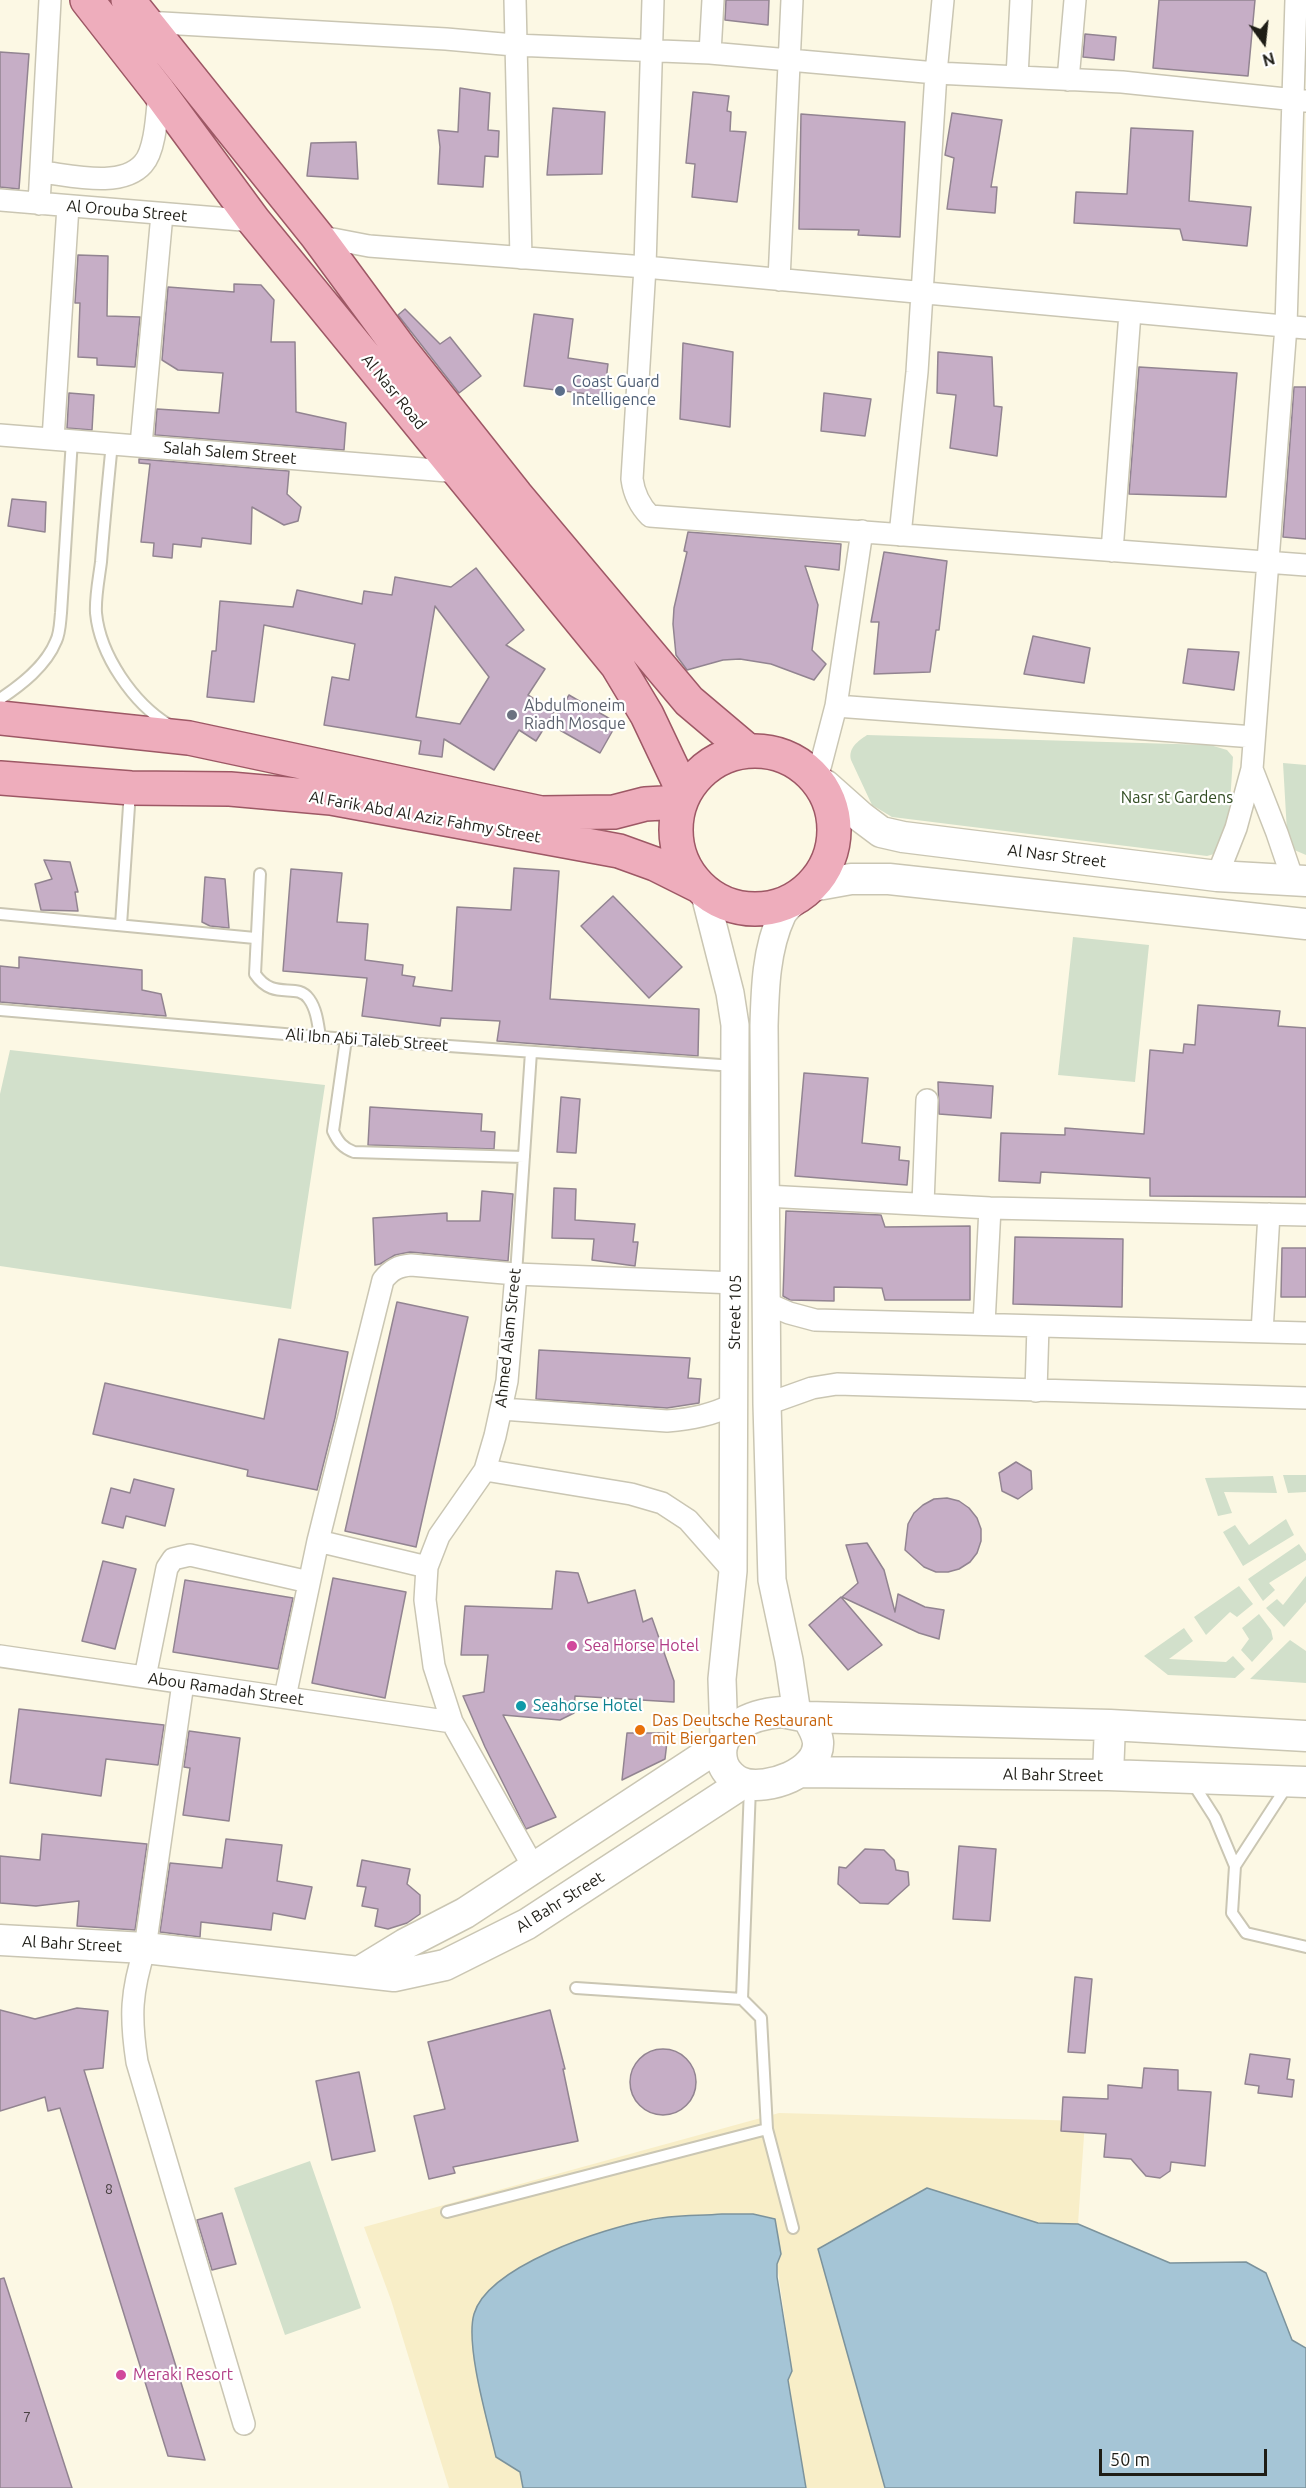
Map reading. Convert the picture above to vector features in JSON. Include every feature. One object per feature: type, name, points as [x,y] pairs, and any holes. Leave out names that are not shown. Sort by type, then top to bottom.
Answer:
[{"type":"main road","name":"Al Nasr Road","points":[[89,2],[254,221],[617,665],[639,699],[667,754],[682,797]]},
{"type":"main road","name":"Al Nasr Road","points":[[136,11],[317,236],[400,350],[523,503],[689,701],[747,750]]},
{"type":"main road","name":"Al Farik Abd Al Aziz Fahmy Street","points":[[0,718],[189,738],[541,813],[614,812],[682,797]]},
{"type":"main road","points":[[807,890],[829,861],[835,833],[831,804],[821,782],[799,763],[774,752],[747,750],[726,756],[707,766],[691,782],[682,797],[676,816],[675,841],[683,865],[701,888],[721,902],[748,909],[776,907],[807,890],[851,879],[889,879],[1306,924]]},
{"type":"main road","name":"Al Farik Abd Al Aziz Fahmy Street","points":[[0,778],[131,788],[231,789],[331,798],[619,851],[655,864],[701,888]]},
{"type":"main road","name":"Al Nasr Street","points":[[821,782],[861,818],[881,832],[903,837],[1217,876],[1299,881]]},
{"type":"main road","points":[[359,1972],[405,1944],[465,1913],[723,1741],[750,1718],[765,1713],[1110,1725],[1306,1736]]},
{"type":"main road","points":[[723,1741],[721,1757],[725,1768],[733,1777],[747,1783],[773,1782],[801,1772],[810,1765],[816,1754],[818,1743],[815,1731],[802,1715]]},
{"type":"main road","points":[[1108,1775],[1110,1725]]},
{"type":"main road","name":"Al Bahr Street","points":[[801,1772],[1108,1775],[1298,1782]]},
{"type":"main road","name":"Al Bahr Street","points":[[0,1940],[145,1948],[394,1976],[446,1965],[527,1924],[747,1783]]},
{"type":"street","points":[[46,0],[89,2]]},
{"type":"street","points":[[39,204],[50,0]]},
{"type":"street","points":[[515,0],[514,45],[521,258]]},
{"type":"street","points":[[653,0],[645,267],[632,479],[643,509],[650,516],[1306,565]]},
{"type":"street","points":[[710,53],[713,0]]},
{"type":"street","points":[[779,280],[787,59],[792,0]]},
{"type":"street","points":[[900,535],[918,372],[936,73],[943,0]]},
{"type":"street","points":[[1017,77],[1021,0]]},
{"type":"street","points":[[1068,80],[1075,0]]},
{"type":"street","points":[[1217,876],[1236,828],[1252,769],[1267,562],[1296,327],[1300,100],[1296,0]]},
{"type":"street","points":[[136,11],[514,45],[710,53],[936,73],[1133,83],[1300,100]]},
{"type":"street","points":[[40,172],[108,179],[128,176],[144,163],[156,121],[159,92]]},
{"type":"street","name":"Al Orouba Street","points":[[0,200],[254,221]]},
{"type":"street","points":[[63,439],[68,206]]},
{"type":"street","points":[[141,445],[162,214]]},
{"type":"street","points":[[317,236],[369,246],[645,267],[1296,327]]},
{"type":"street","points":[[1112,550],[1130,313]]},
{"type":"street","name":"Salah Salem Street","points":[[0,435],[460,472]]},
{"type":"street","points":[[821,782],[836,706],[862,531]]},
{"type":"street","points":[[836,706],[1254,737]]},
{"type":"street","points":[[1252,769],[1299,881]]},
{"type":"street","name":"Street 105","points":[[701,888],[730,993],[735,1025],[733,1571],[722,1679],[723,1741]]},
{"type":"street","name":"Street 105","points":[[802,1715],[772,1580],[766,1404],[765,988],[771,950],[783,913],[807,890]]},
{"type":"street","points":[[922,1204],[927,1100]]},
{"type":"street","points":[[766,1196],[990,1208],[1306,1215]]},
{"type":"street","points":[[984,1324],[990,1208]]},
{"type":"street","points":[[1262,1332],[1269,1214]]},
{"type":"street","points":[[285,1697],[318,1541],[383,1280],[390,1271],[399,1266],[411,1265],[516,1274],[735,1283]]},
{"type":"street","name":"Ahmed Alam Street","points":[[516,1274],[507,1381],[485,1470],[439,1536],[427,1567],[425,1600],[429,1633],[442,1696],[452,1722],[534,1868]]},
{"type":"street","points":[[766,1303],[789,1313],[815,1320],[1306,1333]]},
{"type":"street","points":[[1036,1391],[1038,1326]]},
{"type":"street","points":[[766,1404],[812,1388],[837,1384],[1306,1398]]},
{"type":"street","points":[[502,1408],[667,1421],[692,1419],[716,1413],[734,1404]]},
{"type":"street","points":[[485,1470],[631,1494],[662,1503],[688,1520],[733,1571]]},
{"type":"street","points":[[318,1541],[427,1567]]},
{"type":"street","points":[[145,1677],[168,1568],[173,1559],[190,1555],[309,1582]]},
{"type":"street","name":"Abou Ramadah Street","points":[[0,1656],[452,1722]]},
{"type":"street","points":[[183,1683],[145,1948],[134,1982],[132,2011],[137,2062],[244,2424]]},
{"type":"lane","points":[[0,699],[20,686],[40,666],[56,641],[62,613],[63,439]]},
{"type":"lane","points":[[112,443],[96,612],[102,641],[116,669],[135,696],[160,720],[189,738]]},
{"type":"lane","points":[[121,925],[131,788]]},
{"type":"lane","points":[[260,874],[255,974],[272,990],[298,992],[309,998],[320,1037]]},
{"type":"lane","points":[[0,914],[255,938]]},
{"type":"lane","name":"Ali Ibn Abi Taleb Street","points":[[0,1010],[346,1039],[735,1066]]},
{"type":"lane","points":[[346,1039],[333,1131],[337,1141],[345,1149],[354,1152],[524,1157]]},
{"type":"lane","name":"Ahmed Alam Street","points":[[516,1274],[531,1052]]},
{"type":"lane","points":[[1190,1778],[1215,1818],[1235,1866],[1232,1913],[1246,1933],[1306,1947]]},
{"type":"lane","points":[[1235,1866],[1298,1782]]},
{"type":"lane","points":[[742,1999],[747,1783]]},
{"type":"lane","points":[[576,1988],[742,1999],[761,2018],[767,2129],[793,2228]]},
{"type":"lane","points":[[447,2212],[767,2129]]},
{"type":"green space","name":"Nasr st Gardens","points":[[867,735],[1210,745],[1227,750],[1233,757],[1228,834],[1214,854],[1207,856],[892,817],[872,805],[851,760],[852,748]]},
{"type":"green space","points":[[1283,763],[1306,765],[1306,855],[1292,849],[1287,832]]},
{"type":"green space","points":[[1073,937],[1149,945],[1135,1082],[1058,1075]]},
{"type":"green space","points":[[10,1050],[325,1085],[291,1309],[0,1266],[0,1094]]},
{"type":"green space","points":[[1283,1475],[1306,1475],[1306,1492],[1288,1493]]},
{"type":"green space","points":[[1273,1476],[1277,1493],[1224,1492],[1232,1513],[1218,1516],[1205,1478]]},
{"type":"green space","points":[[1286,1519],[1294,1535],[1243,1566],[1223,1532],[1235,1525],[1249,1545]]},
{"type":"green space","points":[[1299,1544],[1306,1554],[1306,1560],[1269,1583],[1275,1590],[1263,1601],[1248,1579]]},
{"type":"green space","points":[[1306,1576],[1306,1602],[1284,1627],[1266,1608],[1277,1599],[1283,1605]]},
{"type":"green space","points":[[1239,1586],[1253,1604],[1237,1617],[1230,1612],[1206,1635],[1194,1617]]},
{"type":"green space","points":[[1259,1614],[1271,1630],[1273,1639],[1252,1662],[1241,1650],[1249,1639],[1242,1628]]},
{"type":"green space","points":[[1184,1628],[1193,1641],[1169,1659],[1226,1662],[1233,1656],[1245,1669],[1235,1678],[1168,1675],[1144,1656]]},
{"type":"green space","points":[[1290,1640],[1306,1651],[1306,1683],[1250,1679]]},
{"type":"green space","points":[[310,2161],[361,2308],[285,2335],[234,2188]]},
{"type":"sand","points":[[779,2113],[1085,2121],[1078,2224],[1038,2223],[927,2188],[818,2249],[885,2488],[806,2488],[788,2380],[792,2371],[777,2264],[520,2472],[523,2488],[449,2488],[391,2300],[364,2227]]},
{"type":"water","points":[[927,2188],[1038,2223],[1078,2224],[1170,2263],[1246,2262],[1266,2273],[1292,2340],[1306,2348],[1306,2488],[885,2488],[818,2249]]},
{"type":"water","points":[[753,2214],[775,2219],[781,2254],[777,2264],[777,2277],[792,2371],[788,2380],[806,2488],[523,2488],[520,2472],[496,2457],[479,2384],[472,2328],[474,2314],[484,2297],[501,2280],[524,2265],[550,2252],[605,2231],[629,2224],[676,2216]]},
{"type":"building","points":[[726,0],[769,0],[768,25],[725,20]]},
{"type":"building","points":[[1159,0],[1255,0],[1248,76],[1153,68]]},
{"type":"building","points":[[1085,34],[1116,37],[1114,60],[1083,57]]},
{"type":"building","points":[[0,52],[29,54],[19,189],[0,187]]},
{"type":"building","points":[[460,88],[490,93],[488,130],[499,131],[498,157],[485,156],[483,187],[438,184],[440,147],[438,130],[458,132]]},
{"type":"building","points":[[693,92],[729,96],[727,111],[731,112],[730,131],[746,132],[737,202],[692,197],[695,164],[686,163]]},
{"type":"building","points":[[553,108],[605,112],[602,174],[547,175]]},
{"type":"building","points":[[952,113],[1002,120],[991,187],[997,187],[995,213],[947,209],[954,158],[945,155]]},
{"type":"building","points":[[801,114],[905,122],[900,237],[858,235],[859,230],[799,229]]},
{"type":"building","points":[[1131,128],[1193,131],[1189,201],[1251,207],[1247,246],[1183,240],[1180,229],[1074,223],[1076,192],[1127,194]]},
{"type":"building","points":[[356,142],[358,179],[307,176],[311,143]]},
{"type":"building","points":[[78,255],[108,256],[107,316],[140,317],[135,367],[97,365],[97,358],[78,357],[80,303],[75,303]]},
{"type":"building","points":[[234,284],[261,285],[274,300],[271,342],[295,342],[296,412],[346,423],[344,450],[155,435],[157,409],[219,413],[223,373],[178,370],[162,360],[168,287],[234,292]]},
{"type":"building","points":[[405,309],[440,344],[450,337],[481,376],[459,393],[398,315]]},
{"type":"building","points":[[534,314],[573,319],[568,358],[608,364],[604,396],[524,386]]},
{"type":"building","points":[[683,343],[733,352],[730,427],[680,419]]},
{"type":"building","points":[[938,352],[992,357],[994,406],[1002,407],[997,456],[950,448],[956,395],[937,393]]},
{"type":"building","points":[[1139,367],[1237,373],[1226,497],[1129,494]]},
{"type":"building","points":[[1294,387],[1306,387],[1306,539],[1283,537]]},
{"type":"building","points":[[69,393],[94,395],[92,430],[67,428]]},
{"type":"building","points":[[824,393],[871,399],[865,436],[821,431]]},
{"type":"building","points":[[139,459],[289,471],[287,494],[301,507],[298,521],[284,525],[252,507],[251,544],[202,538],[201,547],[173,544],[172,558],[153,556],[154,543],[141,542],[150,464],[139,463]]},
{"type":"building","points":[[12,499],[46,502],[45,532],[8,526]]},
{"type":"building","points":[[688,532],[841,544],[839,570],[805,566],[818,605],[812,650],[826,664],[814,680],[771,664],[740,659],[723,660],[687,670],[676,655],[673,624],[674,608],[687,552],[684,551]]},
{"type":"building","points":[[884,552],[947,561],[939,630],[936,630],[930,672],[874,674],[879,622],[871,622]]},
{"type":"building","points":[[476,568],[524,630],[506,645],[545,669],[528,695],[554,712],[536,741],[519,730],[494,770],[444,739],[442,757],[419,754],[421,741],[324,725],[332,677],[349,680],[355,644],[264,625],[254,702],[207,697],[212,651],[216,651],[220,601],[293,607],[297,590],[362,604],[364,591],[392,595],[395,577],[451,587]],"holes":[[[435,606],[489,677],[460,724],[416,717]]]},
{"type":"building","points":[[1033,636],[1090,648],[1084,683],[1024,674]]},
{"type":"building","points":[[1188,649],[1239,652],[1234,690],[1183,683]]},
{"type":"building","points":[[569,695],[617,723],[600,753],[551,725]]},
{"type":"building","points":[[44,860],[70,862],[78,892],[75,892],[78,911],[41,910],[35,884],[52,879]]},
{"type":"building","points":[[514,868],[559,871],[550,999],[699,1009],[698,1056],[497,1041],[500,1021],[441,1018],[440,1026],[362,1016],[367,978],[283,971],[291,869],[342,873],[337,922],[368,924],[365,960],[403,965],[402,975],[415,977],[413,986],[452,991],[457,907],[511,910]]},
{"type":"building","points":[[205,877],[225,879],[229,928],[210,926],[202,922]]},
{"type":"building","points":[[613,896],[682,967],[649,998],[581,926]]},
{"type":"building","points":[[19,957],[142,970],[142,990],[161,994],[166,1016],[0,1002],[0,966],[19,968]]},
{"type":"building","points":[[1198,1005],[1280,1011],[1278,1026],[1306,1028],[1306,1197],[1150,1196],[1150,1178],[1041,1172],[1040,1183],[999,1181],[1001,1133],[1065,1135],[1065,1128],[1144,1134],[1150,1050],[1183,1053],[1184,1044],[1195,1045]]},
{"type":"building","points":[[804,1073],[868,1078],[862,1143],[900,1147],[899,1160],[909,1161],[907,1185],[795,1176]]},
{"type":"building","points":[[938,1082],[993,1086],[991,1118],[939,1114]]},
{"type":"building","points":[[561,1097],[580,1099],[576,1153],[557,1152]]},
{"type":"building","points":[[370,1107],[482,1114],[481,1131],[495,1132],[494,1149],[368,1145]]},
{"type":"building","points":[[554,1188],[576,1189],[575,1220],[635,1224],[633,1242],[638,1242],[635,1266],[592,1260],[594,1239],[552,1238]]},
{"type":"building","points":[[482,1191],[513,1194],[508,1261],[410,1252],[395,1255],[375,1265],[373,1218],[447,1213],[447,1221],[480,1221]]},
{"type":"building","points":[[786,1211],[881,1215],[885,1227],[970,1226],[970,1300],[885,1300],[882,1288],[834,1287],[834,1301],[790,1300],[783,1296]]},
{"type":"building","points":[[1015,1237],[1123,1239],[1122,1307],[1013,1304]]},
{"type":"building","points":[[1282,1248],[1306,1248],[1306,1297],[1281,1297]]},
{"type":"building","points":[[397,1302],[468,1317],[416,1547],[345,1531]]},
{"type":"building","points":[[279,1339],[348,1352],[317,1490],[247,1476],[248,1470],[93,1434],[105,1383],[264,1419]]},
{"type":"building","points":[[539,1350],[690,1358],[688,1378],[701,1379],[699,1403],[667,1408],[536,1399]]},
{"type":"building","points":[[1016,1462],[1031,1471],[1032,1489],[1018,1499],[1002,1491],[999,1473]]},
{"type":"building","points":[[134,1479],[174,1489],[165,1526],[126,1516],[123,1528],[102,1523],[111,1488],[130,1493]]},
{"type":"building","points":[[947,1498],[959,1501],[977,1518],[981,1529],[981,1541],[977,1553],[970,1562],[959,1569],[936,1572],[924,1567],[905,1550],[908,1524],[914,1513],[923,1505],[934,1499]]},
{"type":"building","points":[[867,1543],[884,1570],[895,1612],[898,1594],[925,1607],[944,1610],[939,1639],[919,1633],[842,1597],[858,1583],[846,1545]]},
{"type":"building","points":[[103,1561],[136,1569],[115,1649],[82,1641]]},
{"type":"building","name":"Seahorse Hotel","points":[[556,1571],[578,1573],[588,1603],[635,1590],[643,1622],[652,1618],[674,1681],[674,1702],[575,1696],[574,1713],[560,1720],[503,1715],[556,1817],[526,1829],[485,1747],[463,1696],[484,1692],[488,1655],[461,1655],[465,1606],[552,1609]]},
{"type":"building","points":[[333,1578],[406,1592],[385,1698],[312,1683]]},
{"type":"building","points":[[185,1580],[293,1598],[278,1669],[173,1652]]},
{"type":"building","points":[[841,1597],[882,1645],[848,1670],[809,1625]]},
{"type":"building","points":[[19,1709],[164,1725],[158,1765],[106,1759],[101,1796],[10,1783]]},
{"type":"building","points":[[189,1731],[240,1738],[229,1821],[183,1815],[190,1768],[184,1767]]},
{"type":"building","points":[[627,1733],[668,1733],[665,1759],[622,1780]]},
{"type":"building","points":[[42,1834],[147,1844],[135,1930],[77,1926],[79,1901],[36,1906],[0,1903],[0,1856],[40,1860]]},
{"type":"building","points":[[226,1839],[282,1845],[277,1881],[312,1887],[305,1919],[273,1913],[271,1930],[201,1922],[200,1937],[160,1932],[170,1863],[222,1868]]},
{"type":"building","points":[[959,1846],[996,1849],[990,1921],[953,1919]]},
{"type":"building","points":[[865,1849],[884,1850],[894,1860],[896,1870],[908,1872],[909,1885],[888,1904],[860,1903],[838,1884],[839,1867],[846,1868]]},
{"type":"building","points":[[362,1860],[410,1869],[407,1884],[420,1895],[420,1914],[407,1923],[388,1929],[375,1926],[378,1909],[362,1906],[366,1887],[357,1886]]},
{"type":"building","points":[[1075,1977],[1092,1979],[1085,2053],[1068,2052]]},
{"type":"building","points":[[77,2008],[108,2011],[103,2068],[84,2070],[205,2460],[168,2456],[60,2108],[48,2111],[45,2097],[0,2111],[0,2010],[35,2019]]},
{"type":"building","points":[[550,2010],[565,2069],[563,2069],[578,2141],[453,2167],[455,2173],[429,2179],[414,2116],[445,2109],[428,2042]]},
{"type":"building","points":[[663,2049],[676,2052],[686,2059],[693,2069],[696,2082],[693,2095],[686,2105],[676,2112],[663,2115],[650,2112],[640,2105],[633,2095],[630,2082],[633,2069],[640,2059],[650,2052]]},
{"type":"building","points":[[1250,2054],[1290,2059],[1287,2079],[1294,2080],[1292,2097],[1258,2093],[1259,2086],[1245,2084]]},
{"type":"building","points":[[1144,2068],[1178,2070],[1178,2090],[1211,2092],[1205,2166],[1171,2162],[1170,2171],[1160,2178],[1146,2176],[1131,2159],[1104,2157],[1106,2134],[1061,2131],[1063,2097],[1108,2099],[1108,2085],[1142,2088]]},
{"type":"building","points":[[359,2072],[375,2151],[332,2160],[316,2081]]},
{"type":"building","points":[[222,2213],[236,2264],[212,2270],[197,2220]]},
{"type":"building","points":[[4,2278],[72,2488],[0,2488],[0,2279]]},
{"type":"place","name":"Coast Guard Intelligence","points":[[560,391]]},
{"type":"place","name":"Abdulmoneim Riadh Mosque","points":[[512,715]]},
{"type":"place","name":"Sea Horse Hotel","points":[[572,1646]]},
{"type":"place","name":"Seahorse Hotel","points":[[521,1706]]},
{"type":"place","name":"Das Deutsche Restaurant mit Biergarten","points":[[640,1730]]},
{"type":"place","name":"Meraki Resort","points":[[121,2375]]}]
